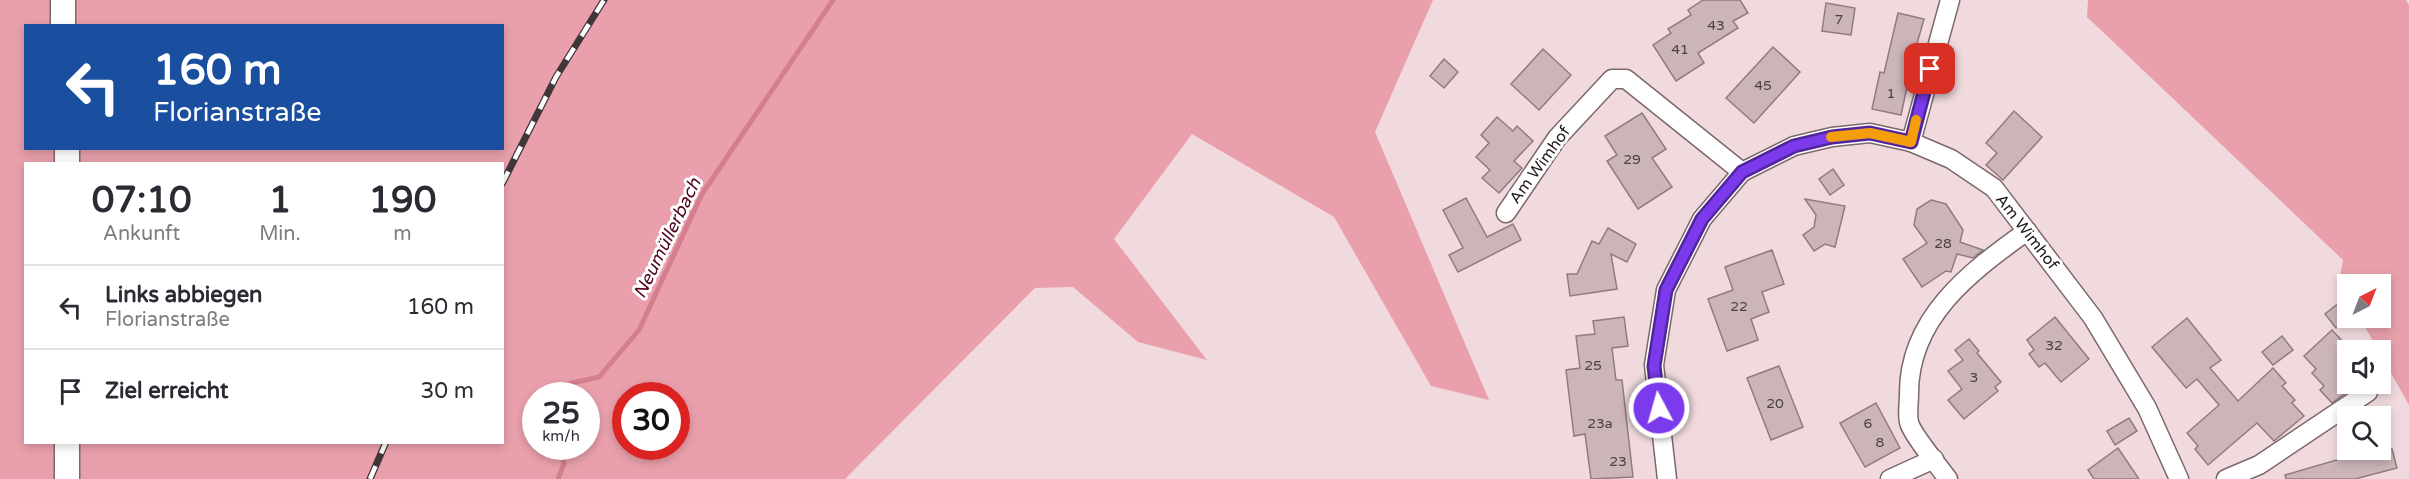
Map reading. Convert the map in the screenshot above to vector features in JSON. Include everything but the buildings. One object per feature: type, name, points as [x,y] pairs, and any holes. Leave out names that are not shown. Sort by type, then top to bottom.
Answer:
[{"type":"street","points":[[63,0],[63,24]]},
{"type":"street","points":[[1911,142],[1950,0]]},
{"type":"street","name":"Am Wimhof","points":[[1506,213],[1557,138],[1612,79],[1626,79],[1742,172]]},
{"type":"street","name":"Am Wimhof","points":[[1667,479],[1654,366],[1666,290],[1702,219],[1742,172],[1794,146],[1832,137],[1870,133],[1911,142],[1951,159],[1994,188],[2093,318],[2146,408],[2179,479]]},
{"type":"street","points":[[1948,479],[1909,424],[1909,377],[1918,340],[1946,298],[1989,258],[2027,231]]},
{"type":"street","points":[[2226,479],[2259,465],[2365,394]]},
{"type":"street","points":[[67,444],[67,479]]},
{"type":"street","points":[[1890,479],[1934,459]]},
{"type":"shaded area","points":[[0,0],[1433,0],[1375,132],[1489,400],[1431,386],[1334,217],[1192,134],[1114,239],[1207,360],[1138,342],[1073,287],[1035,288],[845,479],[0,479]]},
{"type":"shaded area","points":[[2088,0],[2406,0],[2409,5],[2409,405],[2391,373],[2391,340],[2372,340],[2366,328],[2391,328],[2391,274],[2340,274],[2343,260],[2087,17]]},
{"type":"waterway","name":"Neumüllerbach","points":[[577,382],[599,377],[639,330],[702,194],[833,0]]},
{"type":"waterway","name":"Neumüllerbach","points":[[558,479],[564,464],[563,460]]},
{"type":"railway","points":[[504,180],[556,77],[604,0]]},
{"type":"railway","points":[[370,479],[385,444]]},
{"type":"slow traffic","points":[[1831,137],[1870,133],[1911,142],[1916,120]]},
{"type":"route","points":[[1659,408],[1654,366],[1666,290],[1702,219],[1742,172],[1794,146],[1832,137],[1870,133],[1911,142],[1930,69]]}]
